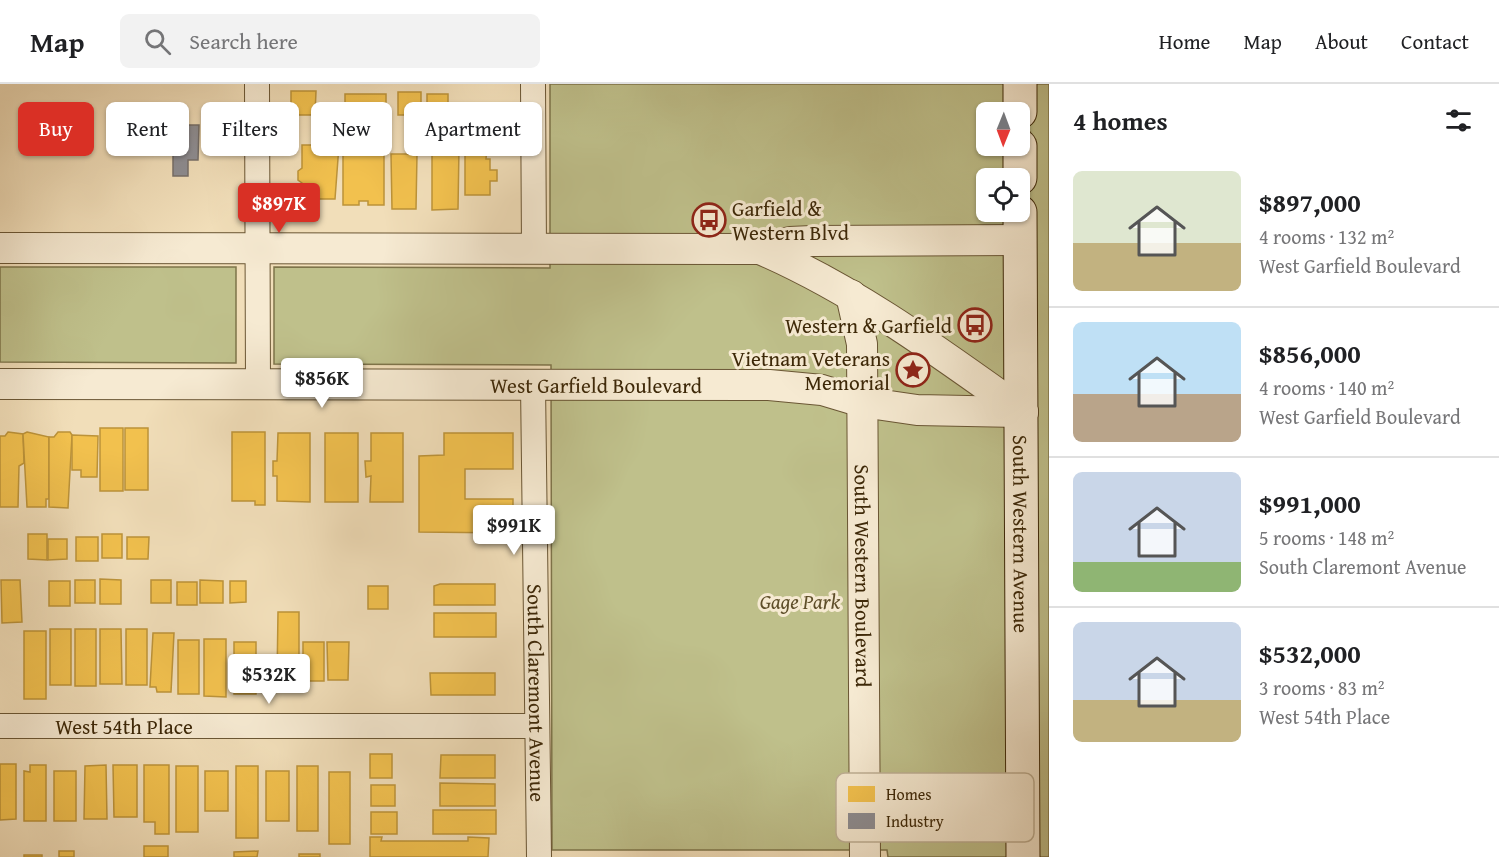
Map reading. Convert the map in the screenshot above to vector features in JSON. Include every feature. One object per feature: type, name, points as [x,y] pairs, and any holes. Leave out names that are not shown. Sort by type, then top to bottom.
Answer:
[{"type":"main road","points":[[1020,84],[1020,102]]},
{"type":"main road","name":"South Western Avenue","points":[[1020,226],[1036,412],[1025,773]]},
{"type":"main road","name":"South Western Avenue","points":[[1023,842],[1023,857]]},
{"type":"street","points":[[257,84],[258,385]]},
{"type":"street","points":[[533,84],[534,249]]},
{"type":"street","points":[[0,248],[760,249],[790,242],[1020,226]]},
{"type":"street","points":[[760,249],[802,267],[851,295],[1036,412]]},
{"type":"street","name":"South Western Boulevard","points":[[851,295],[862,344],[864,773]]},
{"type":"street","name":"West Garfield Boulevard","points":[[0,384],[796,386],[822,390],[862,402],[917,410],[1036,412]]},
{"type":"street","name":"South Claremont Avenue","points":[[533,386],[539,857]]},
{"type":"street","name":"West 54th Place","points":[[0,726],[537,726]]},
{"type":"street","name":"South Western Boulevard","points":[[865,842],[865,857]]},
{"type":"green space","name":"Gage Park","points":[[550,84],[1049,84],[1049,857],[888,857],[887,850],[552,850],[551,365],[274,364],[274,267],[550,268]]},
{"type":"green space","points":[[0,267],[236,267],[236,363],[0,362]]},
{"type":"building: Homes","points":[[291,91],[316,91],[316,102],[311,102],[311,115],[299,115],[299,102],[291,102]]},
{"type":"building: Homes","points":[[398,92],[421,92],[421,102],[404,102],[404,115],[398,115]]},
{"type":"building: Homes","points":[[345,94],[386,94],[386,102],[345,102]]},
{"type":"building: Homes","points":[[427,94],[448,94],[448,102],[427,102]]},
{"type":"building: Homes","points":[[302,145],[311,145],[311,156],[338,156],[335,199],[312,199],[307,203],[299,200],[298,194],[302,183],[298,180],[298,171],[302,168]]},
{"type":"building: Homes","points":[[392,154],[404,154],[404,156],[417,156],[416,209],[392,209],[391,156]]},
{"type":"building: Homes","points":[[343,156],[384,156],[384,205],[368,205],[368,201],[359,201],[359,205],[343,205]]},
{"type":"building: Homes","points":[[432,156],[459,156],[458,209],[432,210]]},
{"type":"building: Homes","points":[[465,156],[486,156],[486,159],[490,159],[490,170],[497,170],[497,181],[490,181],[490,195],[465,195]]},
{"type":"building: Homes","points":[[100,428],[123,428],[123,491],[100,491]]},
{"type":"building: Homes","points":[[125,428],[148,428],[148,490],[125,490]]},
{"type":"building: Homes","points":[[8,432],[23,434],[24,463],[19,466],[18,507],[0,507],[0,436],[5,436]]},
{"type":"building: Homes","points":[[27,432],[49,437],[49,499],[46,499],[46,507],[27,507],[23,434]]},
{"type":"building: Homes","points":[[58,432],[70,432],[72,435],[68,508],[49,507],[49,437],[54,437]]},
{"type":"building: Homes","points":[[232,432],[265,432],[265,505],[255,505],[255,501],[232,501]]},
{"type":"building: Homes","points":[[278,433],[310,433],[310,502],[277,501],[277,476],[273,476],[273,461],[277,461]]},
{"type":"building: Homes","points":[[325,433],[358,433],[358,502],[325,502]]},
{"type":"building: Homes","points":[[371,433],[403,433],[403,502],[370,502],[371,476],[366,477],[365,461],[371,461]]},
{"type":"building: Homes","points":[[444,433],[513,433],[513,469],[465,469],[465,499],[513,499],[513,533],[419,532],[419,456],[444,455]]},
{"type":"building: Homes","points":[[72,435],[98,436],[97,477],[81,477],[81,470],[72,470]]},
{"type":"building: Homes","points":[[28,534],[47,534],[47,560],[28,559]]},
{"type":"building: Homes","points":[[102,534],[122,534],[122,558],[102,558]]},
{"type":"building: Homes","points":[[76,537],[98,537],[98,561],[76,561]]},
{"type":"building: Homes","points":[[127,537],[149,537],[148,559],[127,559]]},
{"type":"building: Homes","points":[[48,539],[67,539],[67,559],[48,560]]},
{"type":"building: Homes","points":[[100,579],[121,580],[121,604],[100,604]]},
{"type":"building: Homes","points":[[1,580],[20,580],[22,622],[2,623]]},
{"type":"building: Homes","points":[[75,580],[95,580],[95,603],[75,603]]},
{"type":"building: Homes","points":[[151,580],[171,580],[171,603],[151,603]]},
{"type":"building: Homes","points":[[200,580],[223,581],[223,603],[200,603]]},
{"type":"building: Homes","points":[[49,581],[70,581],[70,606],[49,606]]},
{"type":"building: Homes","points":[[230,581],[246,581],[246,602],[230,603]]},
{"type":"building: Homes","points":[[177,582],[197,582],[197,605],[177,605]]},
{"type":"building: Homes","points":[[440,584],[495,584],[495,605],[434,605],[434,586]]},
{"type":"building: Homes","points":[[368,586],[388,586],[388,609],[368,609]]},
{"type":"building: Homes","points":[[278,612],[299,612],[299,679],[277,679]]},
{"type":"building: Homes","points":[[434,613],[496,613],[496,637],[434,637]]},
{"type":"building: Homes","points":[[50,629],[71,629],[71,685],[50,685]]},
{"type":"building: Homes","points":[[75,629],[96,629],[96,686],[75,686]]},
{"type":"building: Homes","points":[[100,629],[121,629],[122,684],[100,684]]},
{"type":"building: Homes","points":[[126,629],[147,629],[147,685],[126,685]]},
{"type":"building: Homes","points":[[24,631],[46,631],[46,699],[24,699]]},
{"type":"building: Homes","points":[[153,633],[174,633],[171,692],[157,692],[156,687],[150,687]]},
{"type":"building: Homes","points":[[204,639],[226,639],[226,697],[204,696]]},
{"type":"building: Homes","points":[[178,640],[199,640],[199,694],[178,694]]},
{"type":"building: Homes","points":[[234,642],[256,642],[256,694],[234,694]]},
{"type":"building: Homes","points":[[303,642],[324,642],[324,681],[303,681]]},
{"type":"building: Homes","points":[[327,642],[349,642],[348,680],[328,680]]},
{"type":"building: Homes","points":[[430,673],[495,673],[495,695],[431,695]]},
{"type":"building: Homes","points":[[370,754],[392,754],[392,778],[370,778]]},
{"type":"building: Homes","points":[[441,755],[495,755],[495,778],[440,778]]},
{"type":"building: Homes","points":[[0,764],[16,764],[16,819],[0,820]]},
{"type":"building: Homes","points":[[30,765],[46,765],[46,821],[24,821],[24,771],[30,772]]},
{"type":"building: Homes","points":[[106,765],[107,819],[84,819],[85,766]]},
{"type":"building: Homes","points":[[113,765],[137,765],[137,817],[114,817]]},
{"type":"building: Homes","points":[[144,765],[169,765],[169,834],[155,834],[155,822],[144,822]]},
{"type":"building: Homes","points":[[176,766],[198,766],[198,832],[176,832]]},
{"type":"building: Homes","points":[[236,766],[258,766],[258,838],[236,838]]},
{"type":"building: Homes","points":[[297,766],[318,766],[318,831],[297,831]]},
{"type":"building: Homes","points":[[54,771],[76,771],[76,821],[54,821]]},
{"type":"building: Homes","points":[[205,771],[228,771],[228,811],[205,811]]},
{"type":"building: Homes","points":[[266,771],[289,771],[289,821],[266,821]]},
{"type":"building: Homes","points":[[329,772],[350,772],[350,844],[329,844]]},
{"type":"building: Homes","points":[[440,783],[495,784],[495,806],[440,806]]},
{"type":"building: Homes","points":[[371,785],[395,785],[395,806],[371,806]]},
{"type":"building: Homes","points":[[433,810],[496,810],[496,834],[433,834]]},
{"type":"building: Homes","points":[[371,812],[397,812],[397,834],[371,834]]},
{"type":"building: Homes","points":[[370,837],[382,837],[381,841],[468,841],[468,837],[489,838],[488,857],[370,857]]},
{"type":"building: Homes","points":[[144,846],[168,846],[168,857],[144,857]]},
{"type":"building: Homes","points":[[59,851],[74,851],[74,857],[59,857]]},
{"type":"building: Homes","points":[[258,851],[257,857],[234,857],[234,852]]},
{"type":"building: Homes","points":[[299,854],[320,854],[320,857],[299,857]]},
{"type":"building: Homes","points":[[24,855],[42,855],[42,857],[24,857]]},
{"type":"building: Industry","points":[[189,125],[199,125],[198,160],[188,160],[188,176],[173,176],[173,156],[189,156]]},
{"type":"place","name":"Garfield & Western Blvd","points":[[709,220]]},
{"type":"place","name":"Western & Garfield","points":[[975,325]]},
{"type":"place","name":"Vietnam Veterans Memorial","points":[[913,370]]}]
